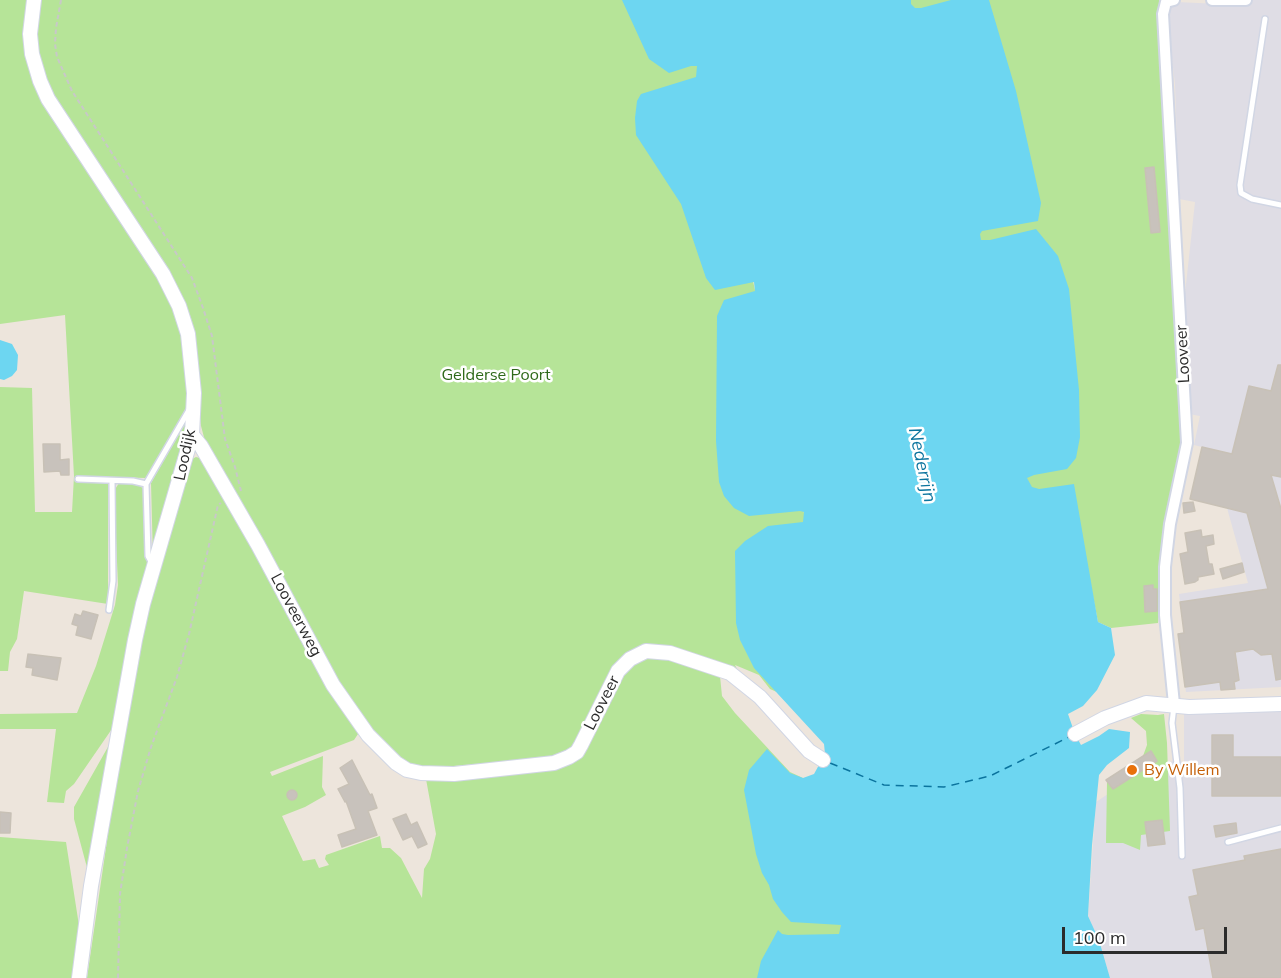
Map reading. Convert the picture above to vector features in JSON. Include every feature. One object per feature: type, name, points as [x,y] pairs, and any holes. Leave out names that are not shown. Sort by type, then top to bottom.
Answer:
[{"type":"street","name":"Loodijk","points":[[34,0],[30,34],[32,54],[40,81],[48,99],[163,274],[179,306],[189,343],[193,404],[192,435],[135,640],[90,886],[79,978]]},
{"type":"street","points":[[1212,0],[1246,0]]},
{"type":"street","name":"Looveer","points":[[1170,1],[1163,14],[1187,443],[1170,524],[1165,567],[1166,615],[1174,705]]},
{"type":"street","name":"Looveerweg","points":[[192,435],[201,446],[258,544],[333,685],[375,742],[396,763],[407,770],[421,773]]},
{"type":"street","name":"Looveer","points":[[421,773],[465,773],[554,763],[569,757],[577,752],[581,745],[618,671],[630,659],[646,651],[670,653],[730,673],[760,697],[809,751],[823,760]]},
{"type":"street","points":[[1075,734],[1139,704],[1189,707],[1281,704]]},
{"type":"lane","points":[[1265,19],[1240,185],[1241,193],[1252,199],[1281,205]]},
{"type":"lane","points":[[154,567],[148,556],[146,484],[193,404]]},
{"type":"lane","points":[[78,479],[133,481],[146,484]]},
{"type":"lane","points":[[110,610],[113,581],[112,481]]},
{"type":"lane","points":[[1174,705],[1172,723],[1180,788],[1182,856]]},
{"type":"lane","points":[[1228,842],[1281,828]]},
{"type":"path","points":[[117,978],[120,894],[138,791],[151,747],[177,677],[218,505],[230,496]]},
{"type":"shaded area","points":[[1250,0],[1281,0],[1281,687],[1186,692],[1178,634],[1184,632],[1179,594],[1248,583],[1227,508],[1190,499],[1202,447],[1194,445],[1200,416],[1189,414],[1183,312],[1195,202],[1179,199],[1175,84],[1167,16],[1170,6],[1176,2],[1242,5]]},
{"type":"shaded area","points":[[1281,711],[1281,978],[1110,978],[1101,946],[1088,916],[1096,802],[1157,761],[1184,762],[1184,713]]},
{"type":"green space","points":[[0,0],[29,0],[28,52],[171,298],[187,358],[188,407],[146,478],[76,476],[76,480],[108,482],[108,604],[24,591],[17,639],[10,652],[8,671],[0,671],[0,387],[32,388],[35,512],[72,512],[74,476],[65,315],[0,324]]},
{"type":"green space","name":"Gelderse Poort","points":[[38,0],[672,0],[698,68],[753,281],[804,513],[826,745],[779,693],[770,689],[759,675],[735,665],[739,673],[639,650],[572,750],[560,757],[442,767],[442,770],[411,765],[380,741],[339,687],[205,441],[201,426],[190,333],[46,87],[38,61],[35,34]]},
{"type":"green space","points":[[909,0],[1159,0],[1182,426],[1180,460],[1164,539],[1158,623],[1111,628],[1098,622],[1085,555],[1041,561]]},
{"type":"green space","points":[[188,418],[190,421],[153,558],[151,483]]},
{"type":"green space","points":[[196,457],[203,459],[360,731],[354,740],[270,772],[272,776],[323,756],[322,787],[326,795],[282,816],[303,861],[315,859],[319,868],[329,865],[325,859],[326,855],[380,836],[382,848],[390,848],[401,858],[422,898],[424,869],[430,859],[436,834],[426,779],[561,768],[572,763],[577,759],[618,683],[632,665],[650,656],[668,659],[720,676],[722,696],[735,713],[790,772],[803,778],[841,925],[840,978],[87,978],[124,724],[144,624],[190,460]]},
{"type":"green space","points":[[137,482],[144,490],[149,571],[116,723],[74,784],[66,791],[64,803],[47,802],[56,729],[0,729],[0,714],[77,713],[96,666],[115,605],[118,585],[114,491],[119,483]]},
{"type":"green space","points":[[1141,714],[1164,714],[1170,831],[1141,835],[1140,850],[1123,843],[1106,843],[1107,782],[1143,756],[1147,745],[1146,731],[1131,718]]},
{"type":"green space","points":[[113,738],[89,875],[74,819],[74,807]]},
{"type":"green space","points":[[0,837],[66,842],[80,932],[75,978],[0,978]]},
{"type":"water","name":"Nederrijn","points":[[622,0],[911,0],[915,8],[921,8],[951,0],[989,0],[1016,91],[1041,203],[1038,221],[982,231],[981,240],[1036,229],[1058,256],[1069,289],[1079,390],[1080,437],[1076,458],[1067,469],[1027,478],[1032,487],[1039,489],[1074,484],[1098,622],[1111,628],[1115,655],[1097,690],[1083,706],[1068,714],[1081,745],[1109,729],[1130,732],[1129,748],[1107,765],[1099,775],[1092,845],[1088,916],[1099,940],[1110,978],[757,978],[761,961],[778,930],[788,935],[839,934],[841,925],[791,922],[782,912],[773,899],[756,854],[744,790],[749,770],[767,749],[790,773],[803,778],[814,774],[825,754],[824,744],[754,668],[740,640],[736,623],[735,551],[745,541],[768,526],[803,522],[804,512],[749,516],[734,508],[724,496],[719,482],[716,441],[717,316],[724,300],[755,291],[754,282],[715,290],[706,278],[681,204],[636,135],[637,101],[641,94],[696,77],[697,66],[669,73],[649,59]]},
{"type":"water","points":[[0,340],[12,344],[18,355],[17,370],[4,380],[0,379]]},
{"type":"building","points":[[1154,167],[1160,232],[1151,233],[1145,168]]},
{"type":"building","points":[[1278,365],[1281,365],[1281,477],[1271,475],[1281,509],[1281,679],[1276,680],[1272,654],[1261,655],[1253,649],[1235,652],[1239,680],[1234,682],[1235,689],[1221,690],[1220,682],[1185,687],[1178,634],[1184,633],[1180,602],[1268,589],[1247,513],[1190,499],[1202,447],[1232,454],[1249,386],[1271,391]]},
{"type":"building","points":[[43,444],[60,444],[60,460],[69,459],[69,475],[61,475],[60,471],[44,472]]},
{"type":"building","points":[[1193,502],[1195,511],[1184,513],[1183,503]]},
{"type":"building","points":[[1201,530],[1202,537],[1213,535],[1214,544],[1206,546],[1209,564],[1212,564],[1214,574],[1198,577],[1195,582],[1185,584],[1180,554],[1188,552],[1185,533]]},
{"type":"building","points":[[1242,563],[1244,572],[1223,579],[1220,569]]},
{"type":"building","points":[[1153,585],[1153,589],[1157,589],[1157,611],[1145,612],[1144,586]]},
{"type":"building","points":[[83,611],[98,615],[91,639],[76,635],[78,626],[72,624],[75,614],[81,616]]},
{"type":"building","points":[[28,654],[61,658],[57,680],[32,675],[33,668],[26,667]]},
{"type":"building","points":[[1212,735],[1233,735],[1233,757],[1281,757],[1281,796],[1212,796]]},
{"type":"building","points":[[1151,751],[1157,761],[1113,789],[1106,780]]},
{"type":"building","points":[[352,760],[370,795],[372,794],[377,808],[368,811],[377,835],[342,847],[338,835],[356,829],[346,801],[338,789],[349,784],[340,768]]},
{"type":"building","points":[[292,790],[296,791],[296,799],[292,800],[288,799],[287,795],[288,791]]},
{"type":"building","points":[[0,812],[11,813],[10,833],[0,833]]},
{"type":"building","points":[[406,814],[411,825],[417,822],[427,844],[418,848],[412,836],[403,840],[393,819]]},
{"type":"building","points":[[1162,820],[1165,844],[1148,846],[1145,822]]},
{"type":"building","points":[[1236,823],[1237,833],[1216,837],[1214,826]]},
{"type":"building","points":[[1281,849],[1281,978],[1213,978],[1204,928],[1196,930],[1189,897],[1198,895],[1193,870],[1245,860],[1244,856]]},
{"type":"ferry route","points":[[830,763],[884,785],[944,787],[990,776],[1069,737]]},
{"type":"place","name":"By Willem","points":[[1132,770]]}]
